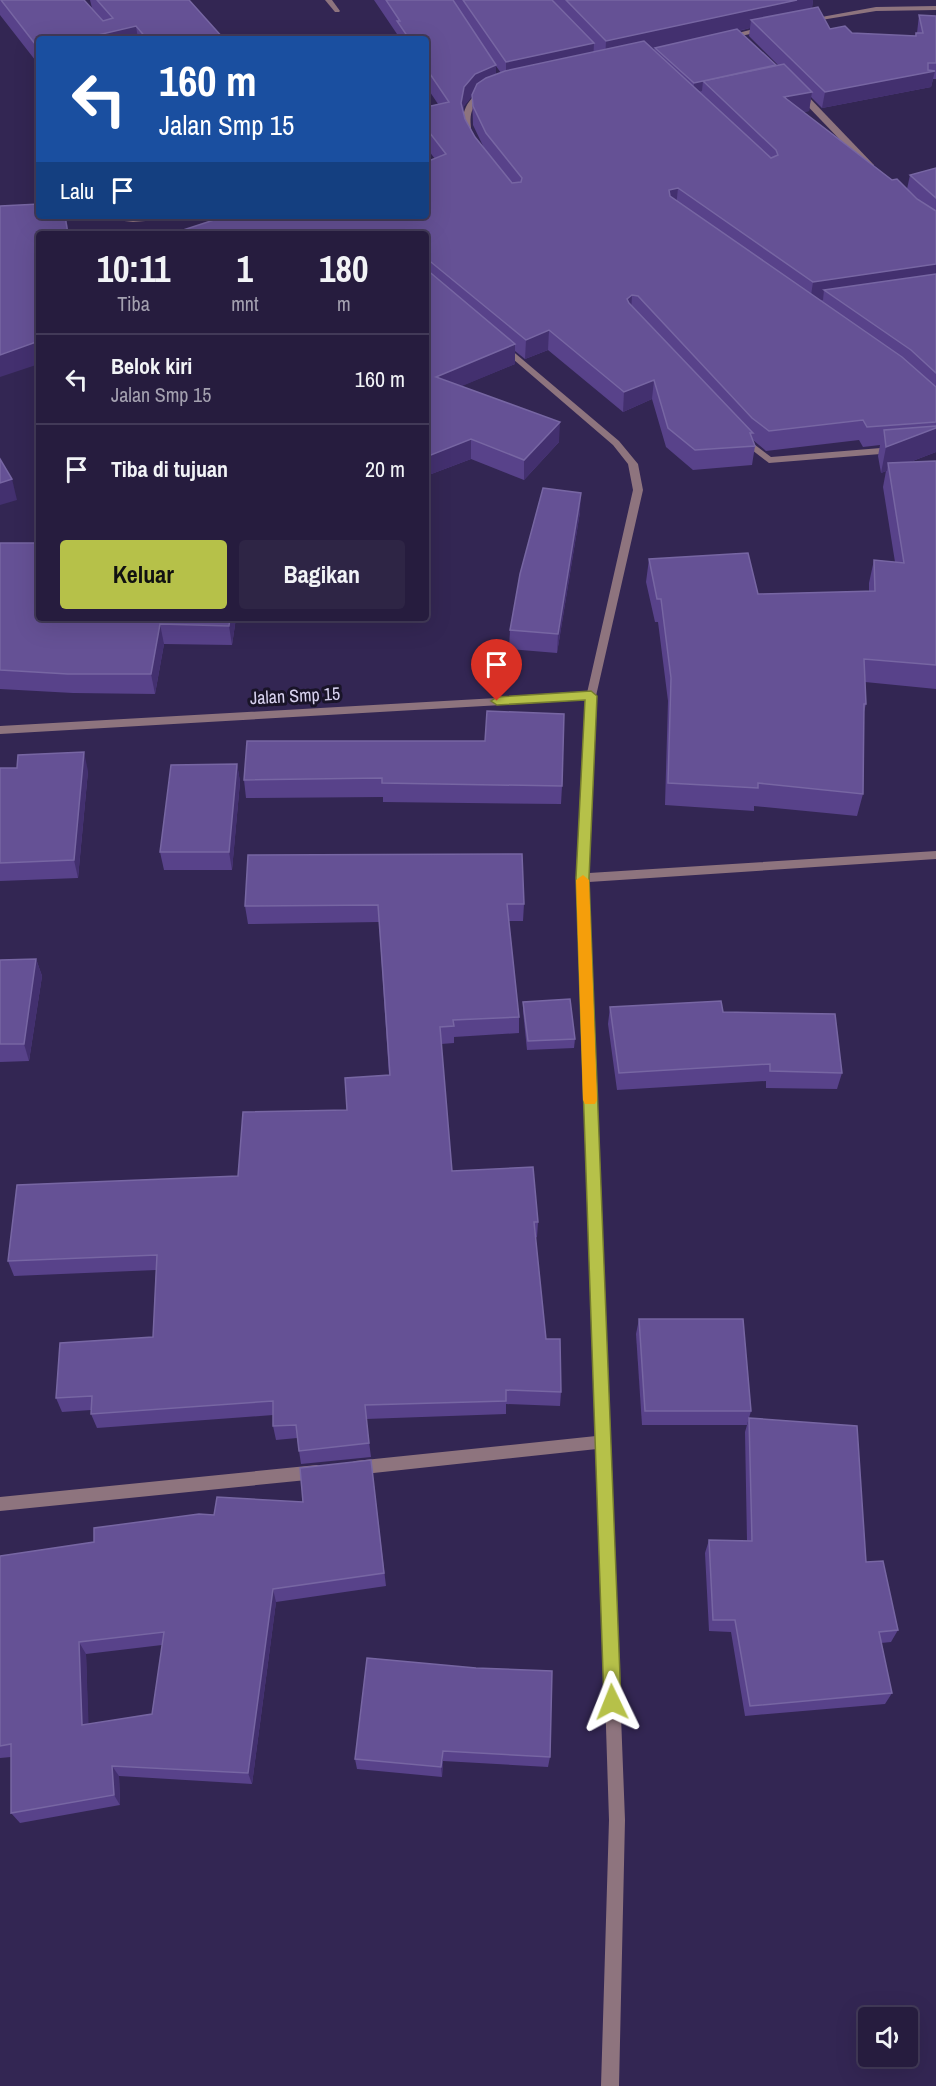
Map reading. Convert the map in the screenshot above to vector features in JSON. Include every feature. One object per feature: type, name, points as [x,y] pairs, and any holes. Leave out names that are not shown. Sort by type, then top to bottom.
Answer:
[{"type":"street","points":[[328,0],[337,11]]},
{"type":"street","points":[[798,21],[876,9],[936,8]]},
{"type":"street","points":[[718,38],[777,25]]},
{"type":"street","points":[[739,34],[746,41]]},
{"type":"street","points":[[792,85],[878,175]]},
{"type":"street","points":[[469,138],[465,117],[469,103],[493,89]]},
{"type":"street","points":[[124,219],[146,219]]},
{"type":"street","points":[[498,342],[616,443],[633,464],[638,490],[591,696],[583,878],[617,1820],[610,2086]]},
{"type":"street","points":[[737,432],[769,460],[903,449]]},
{"type":"street","name":"Jalan Smp 15","points":[[0,730],[591,696]]},
{"type":"street","points":[[583,878],[936,855]]},
{"type":"street","points":[[0,1504],[602,1442]]},
{"type":"building","points":[[1,0],[84,0],[103,21],[113,18],[97,0],[189,0],[221,36],[144,36],[136,26],[94,36],[36,36],[36,45]]},
{"type":"building","points":[[386,0],[453,0],[496,65],[475,74],[464,87],[461,103],[465,119],[475,137],[512,183],[521,182],[522,178],[486,133],[473,106],[472,95],[477,84],[486,78],[505,71],[644,41],[771,158],[778,155],[776,150],[703,81],[784,64],[812,92],[784,97],[892,180],[897,179],[917,199],[936,211],[936,264],[813,282],[678,188],[669,190],[670,196],[902,357],[936,387],[936,422],[867,427],[863,420],[769,431],[752,418],[638,296],[632,295],[627,299],[629,303],[753,433],[750,433],[755,446],[695,450],[668,428],[654,380],[624,392],[549,330],[526,340],[429,260],[429,231],[180,231],[217,219],[429,219],[429,161],[446,154],[429,132],[429,106],[449,102],[429,72],[429,36],[407,36],[397,21],[400,21]]},
{"type":"building","points":[[463,0],[552,0],[594,43],[506,62]]},
{"type":"building","points":[[566,0],[797,0],[606,41]]},
{"type":"building","points":[[818,7],[830,29],[845,26],[852,33],[916,36],[916,33],[923,33],[919,15],[936,16],[936,63],[928,63],[928,70],[935,71],[825,92],[751,20]]},
{"type":"building","points":[[737,29],[776,65],[694,83],[655,48]]},
{"type":"building","points":[[936,168],[936,198],[910,175]]},
{"type":"building","points":[[36,204],[36,219],[66,219],[68,231],[36,231],[36,342],[0,355],[0,206]]},
{"type":"building","points":[[429,272],[515,344],[436,377],[560,422],[524,460],[471,439],[429,456]]},
{"type":"building","points":[[936,274],[936,373],[911,350],[824,290]]},
{"type":"building","points":[[936,426],[936,428],[886,447],[884,430]]},
{"type":"building","points":[[0,459],[12,479],[0,483]]},
{"type":"building","points":[[936,461],[936,665],[864,659],[866,704],[864,704],[863,794],[758,783],[758,788],[668,783],[671,678],[661,599],[657,599],[649,559],[748,553],[758,594],[875,591],[874,560],[904,563],[888,463]]},
{"type":"building","points":[[543,488],[581,493],[558,634],[510,630],[520,574]]},
{"type":"building","points":[[0,543],[36,543],[36,621],[230,621],[229,626],[160,624],[151,674],[68,674],[0,670]]},
{"type":"building","points":[[487,711],[564,714],[562,786],[382,783],[382,778],[244,780],[247,741],[485,741]]},
{"type":"building","points":[[84,752],[74,860],[0,863],[0,768],[17,768],[18,755]]},
{"type":"building","points":[[237,764],[229,852],[160,852],[171,765]]},
{"type":"building","points":[[522,854],[524,904],[507,904],[519,1017],[453,1020],[454,1026],[440,1027],[452,1171],[533,1167],[538,1222],[534,1222],[546,1339],[560,1339],[561,1392],[506,1390],[506,1401],[365,1405],[369,1443],[299,1451],[296,1425],[273,1426],[273,1401],[91,1414],[92,1396],[56,1398],[60,1343],[153,1337],[157,1255],[8,1261],[17,1185],[238,1176],[243,1112],[347,1110],[345,1078],[390,1075],[378,905],[245,906],[248,855]]},
{"type":"building","points":[[36,959],[24,1044],[0,1044],[0,960]]},
{"type":"building","points":[[570,999],[575,1039],[528,1041],[523,1002]]},
{"type":"building","points":[[721,1001],[723,1012],[835,1014],[842,1073],[770,1071],[770,1064],[619,1073],[610,1007]]},
{"type":"building","points":[[639,1319],[743,1319],[751,1411],[645,1411]]},
{"type":"building","points":[[749,1418],[857,1426],[866,1562],[883,1561],[898,1630],[879,1632],[892,1693],[750,1706],[735,1620],[713,1620],[709,1540],[752,1541]]},
{"type":"building","points":[[371,1460],[384,1573],[273,1589],[248,1773],[112,1766],[114,1795],[11,1813],[11,1744],[0,1746],[0,1556],[94,1542],[94,1528],[199,1514],[214,1515],[217,1497],[303,1502],[300,1468]],"holes":[[[164,1632],[152,1714],[82,1725],[79,1642]]]},
{"type":"building","points":[[367,1658],[476,1668],[552,1671],[550,1757],[443,1751],[441,1767],[355,1759]]},
{"type":"slow traffic","points":[[583,880],[590,1100]]},
{"type":"route","points":[[497,701],[591,696],[583,878],[612,1702]]}]
